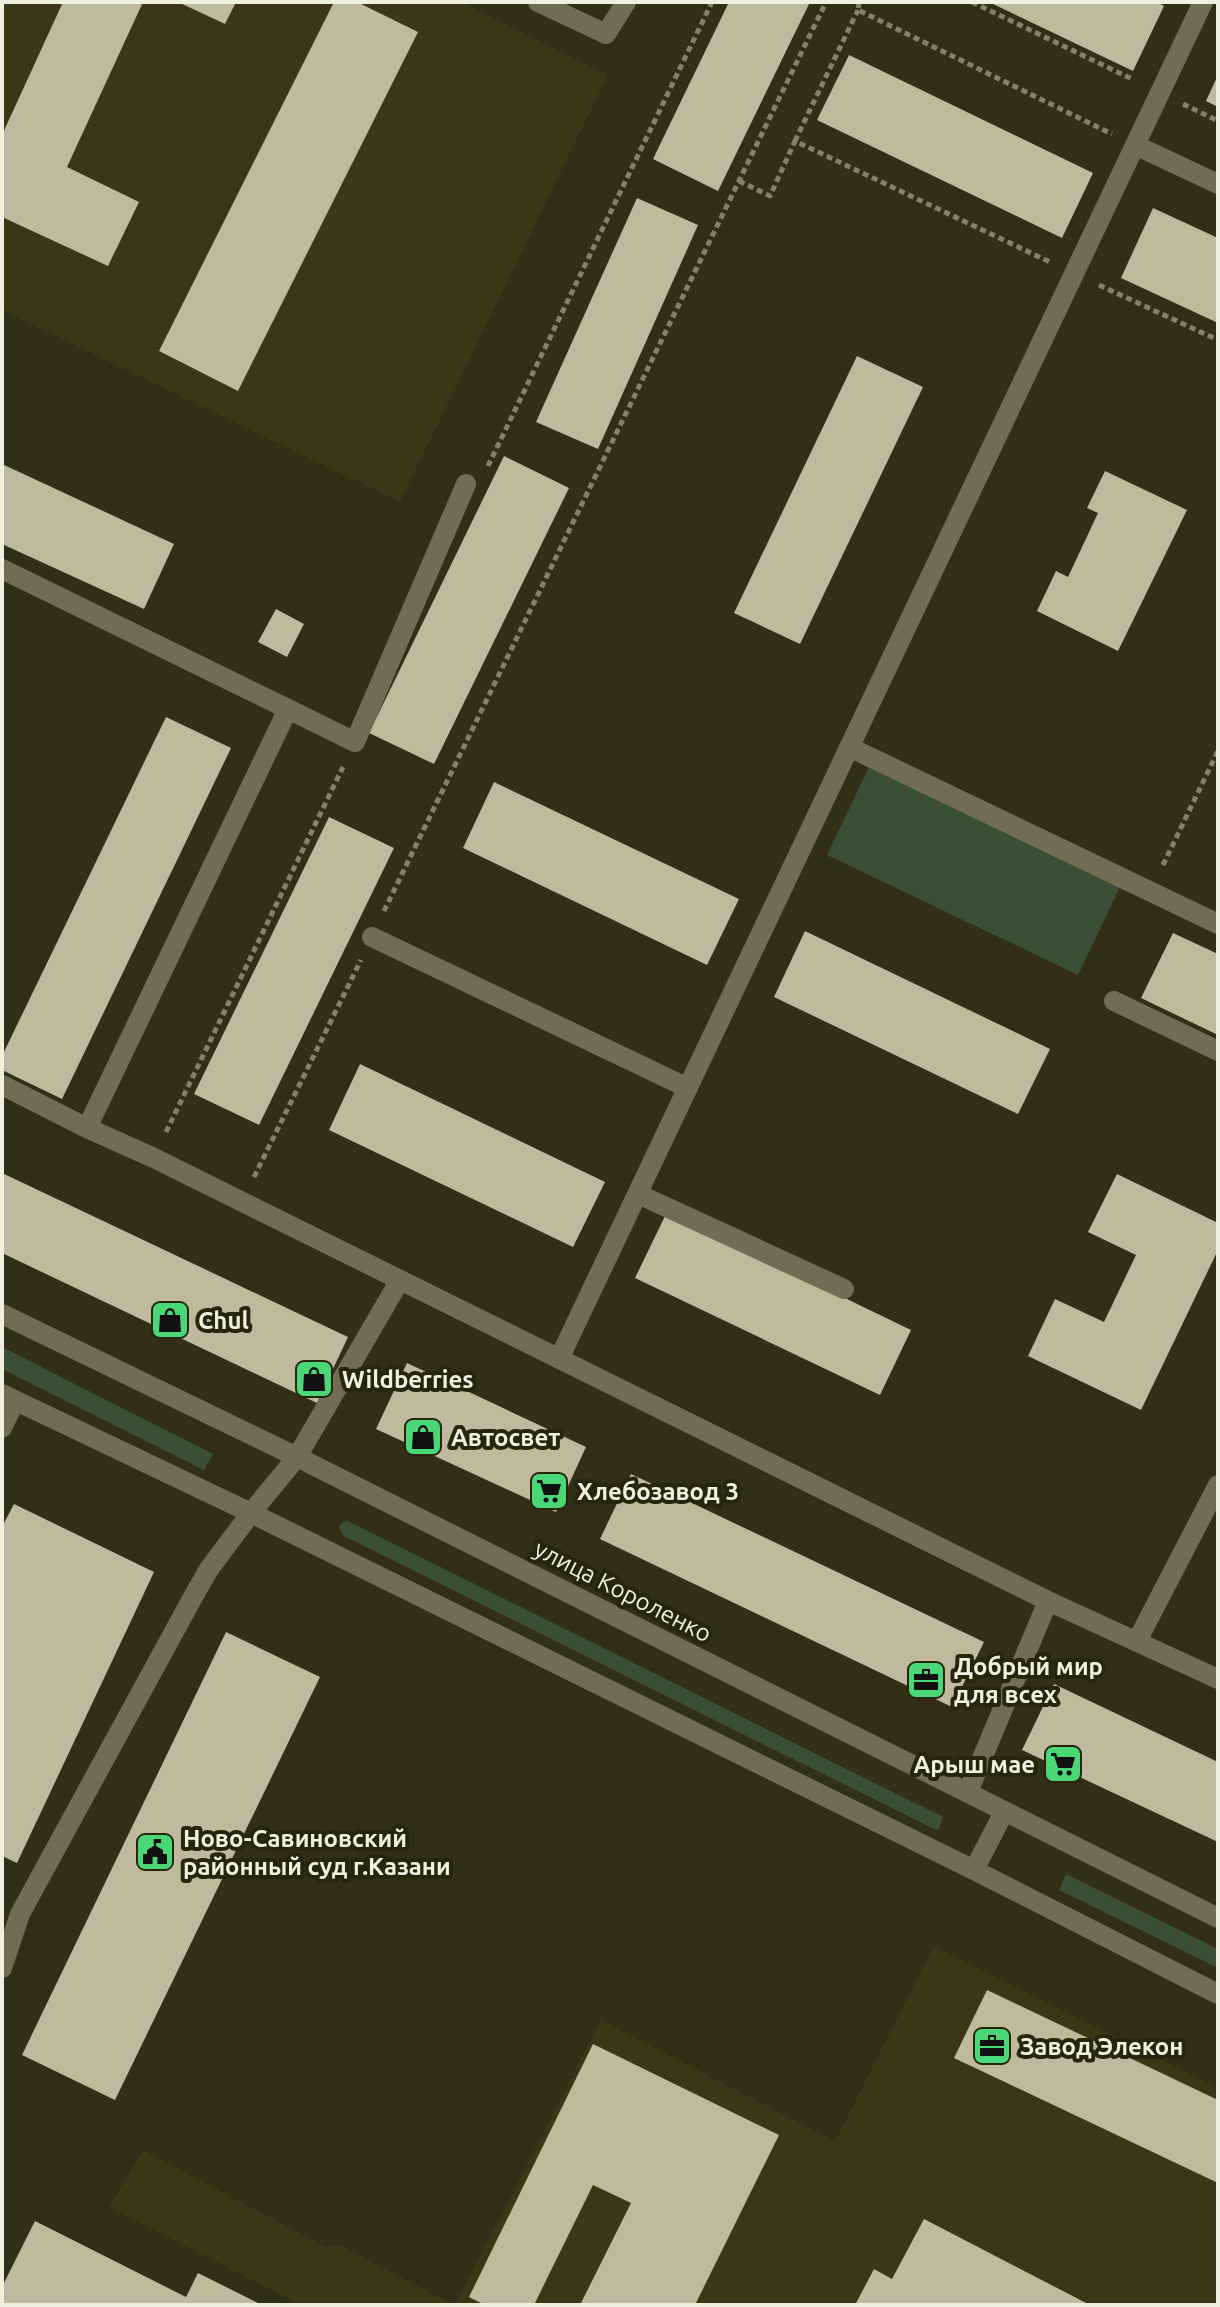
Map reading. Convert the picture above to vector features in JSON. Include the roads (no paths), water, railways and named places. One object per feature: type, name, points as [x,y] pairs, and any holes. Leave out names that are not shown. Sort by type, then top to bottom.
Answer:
[{"type":"street","points":[[538,2],[606,34],[626,2]]},
{"type":"street","points":[[559,1359],[1203,2]]},
{"type":"street","points":[[1135,145],[1218,184]]},
{"type":"street","points":[[2,569],[355,742],[466,484]]},
{"type":"street","points":[[87,1128],[288,709]]},
{"type":"street","points":[[849,747],[1218,924]]},
{"type":"street","points":[[372,937],[688,1088]]},
{"type":"street","points":[[1114,1001],[1218,1051]]},
{"type":"street","points":[[2,1085],[1048,1601],[1218,1679]]},
{"type":"street","points":[[638,1194],[844,1289]]},
{"type":"street","points":[[2,1968],[20,1914],[209,1569],[297,1457],[400,1280]]},
{"type":"street","name":"улица Короленко","points":[[2,1314],[297,1457],[1218,1918]]},
{"type":"street","points":[[2,1428],[9,1398],[251,1513],[1218,1994]]},
{"type":"street","points":[[1137,1641],[1218,1485]]},
{"type":"street","points":[[968,1792],[1048,1601]]},
{"type":"street","points":[[974,1870],[1004,1812]]},
{"type":"place","name":"Chul","points":[[170,1320]]},
{"type":"place","name":"Wildberries","points":[[314,1379]]},
{"type":"place","name":"Автосвет","points":[[423,1437]]},
{"type":"place","name":"Хлебозавод 3","points":[[549,1491]]},
{"type":"place","name":"Добрый мир для всех","points":[[926,1680]]},
{"type":"place","name":"Арыш мае","points":[[1063,1764]]},
{"type":"place","name":"Ново-Савиновский районный суд г.Казани","points":[[155,1852]]},
{"type":"place","name":"Завод Элекон","points":[[992,2046]]}]
